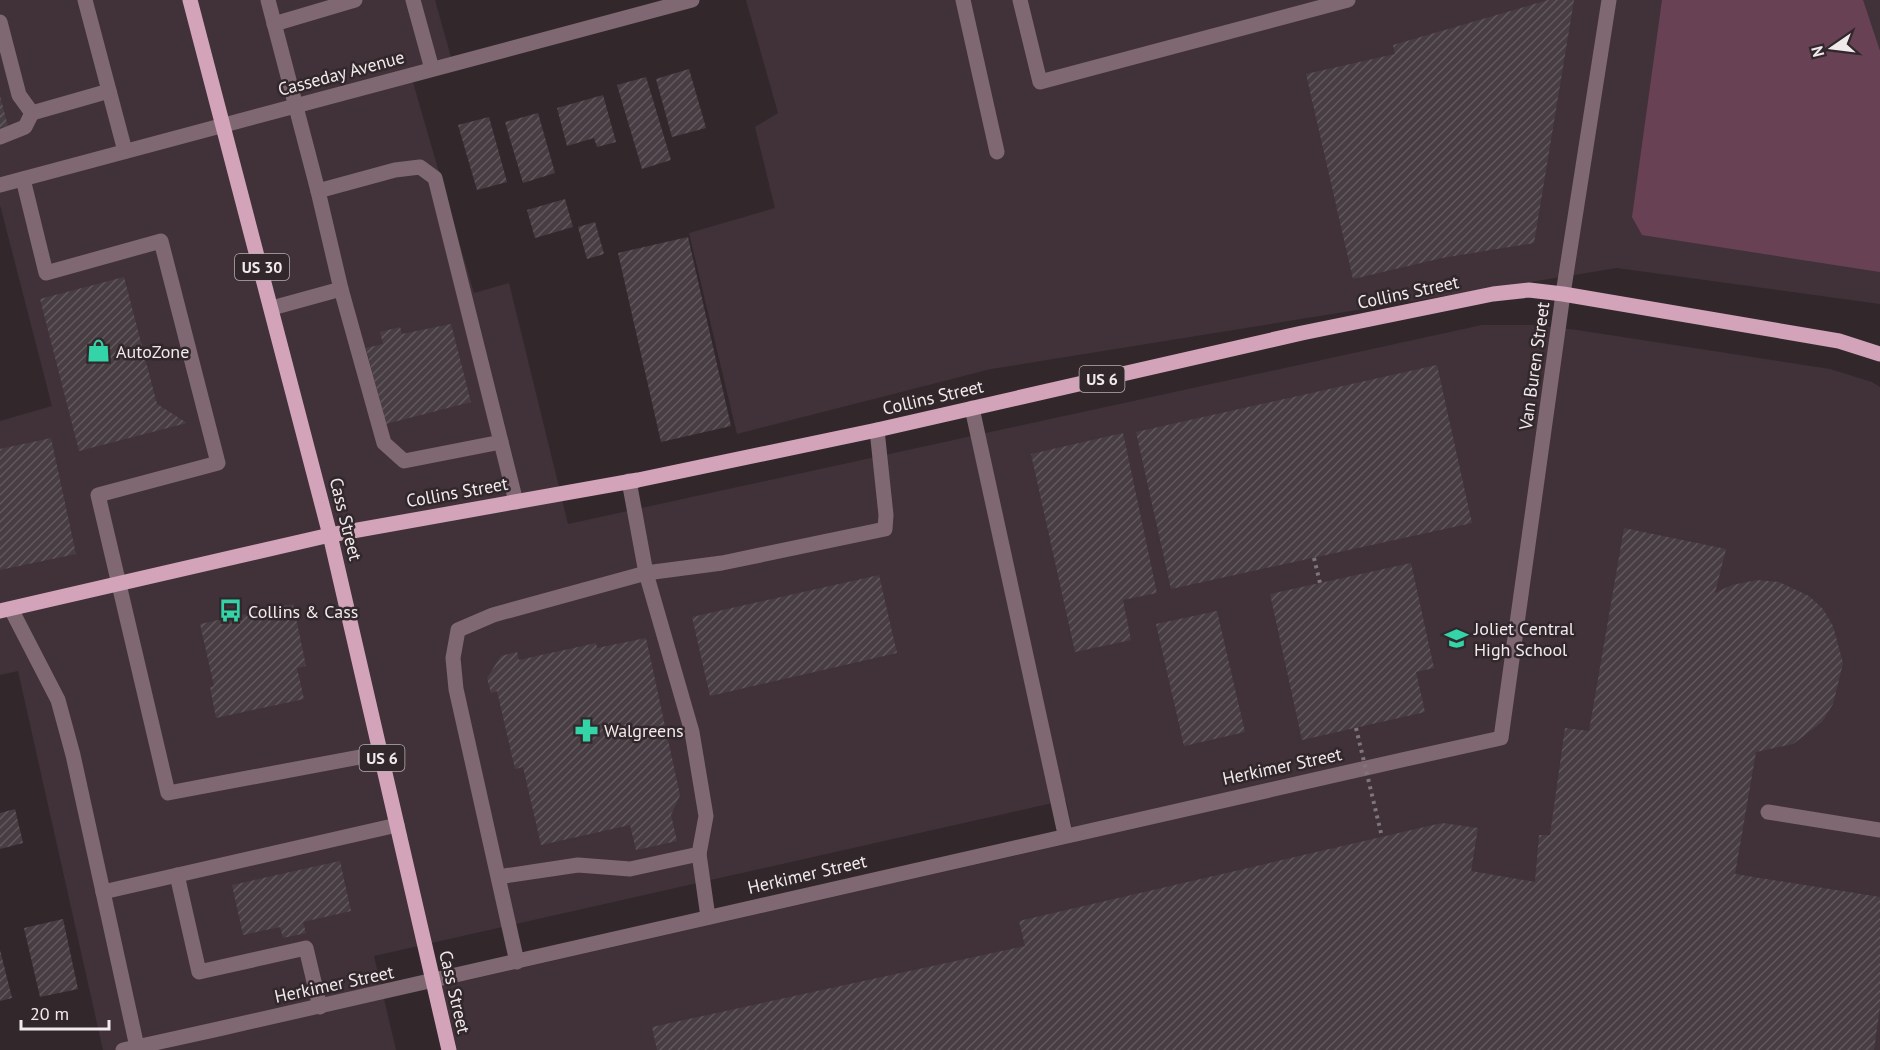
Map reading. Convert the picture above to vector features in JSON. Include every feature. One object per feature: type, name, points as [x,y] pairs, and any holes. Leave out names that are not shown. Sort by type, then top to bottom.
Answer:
[{"type":"main road","name":"Cass Street","points":[[190,0],[225,124],[330,535],[448,1050]]},
{"type":"main road","name":"Collins Street","points":[[6,610],[330,535],[629,481],[877,430],[1302,333],[1492,294],[1529,290],[1563,294],[1839,341],[1878,353]]},
{"type":"street","points":[[85,0],[125,151]]},
{"type":"street","points":[[268,0],[341,289],[384,443],[404,461],[501,442]]},
{"type":"street","points":[[274,24],[355,0]]},
{"type":"street","points":[[413,0],[432,69]]},
{"type":"street","name":"Casseday Avenue","points":[[0,185],[296,104],[692,0]]},
{"type":"street","points":[[963,0],[997,152]]},
{"type":"street","points":[[1020,0],[1040,82],[1347,0]]},
{"type":"street","name":"Van Buren Street","points":[[1501,738],[1563,294],[1609,0]]},
{"type":"street","points":[[0,22],[5,62],[19,95],[32,113]]},
{"type":"street","points":[[0,137],[25,127],[32,113],[110,92]]},
{"type":"street","points":[[318,191],[395,170],[420,167],[435,178],[516,501]]},
{"type":"street","points":[[22,178],[46,273],[161,241],[218,464],[98,495],[168,792],[381,753]]},
{"type":"street","points":[[272,308],[341,289]]},
{"type":"street","points":[[972,408],[1065,834]]},
{"type":"street","points":[[517,962],[456,689],[453,657],[458,630],[493,615],[646,573],[722,563],[885,529],[886,515],[877,430]]},
{"type":"street","points":[[629,481],[646,573],[692,732],[706,816],[699,854],[708,917]]},
{"type":"street","points":[[6,610],[57,700],[73,755],[103,892],[130,1048]]},
{"type":"street","name":"Herkimer Street","points":[[130,1048],[433,982],[1065,834],[1501,738]]},
{"type":"street","points":[[1768,812],[1880,830]]},
{"type":"street","points":[[103,892],[397,825]]},
{"type":"street","points":[[498,877],[578,865],[630,869],[699,854]]},
{"type":"street","points":[[177,875],[199,972],[306,948],[320,1007]]},
{"type":"path","points":[[1314,558],[1320,583]]},
{"type":"path","points":[[1356,728],[1382,837]]},
{"type":"shaded area","points":[[0,0],[435,0],[454,68],[412,79],[474,293],[509,283],[568,524],[1482,325],[1534,325],[1577,330],[1830,369],[1872,382],[1880,387],[1880,1050],[457,1050],[442,986],[1075,842],[1066,800],[374,956],[396,1050],[103,1050],[18,671],[0,675],[0,421],[52,406],[0,205]]},
{"type":"shaded area","points":[[746,0],[1880,0],[1880,304],[1617,268],[991,369],[737,434],[689,233],[775,208],[755,127],[778,113]]},
{"type":"shaded area","points":[[1662,0],[1863,0],[1880,51],[1880,272],[1642,235],[1632,217]]},
{"type":"building","points":[[1548,0],[1574,0],[1534,243],[1442,258],[1353,279],[1306,74],[1395,54],[1393,45]]},
{"type":"building","points":[[689,69],[706,128],[672,137],[656,79]]},
{"type":"building","points":[[646,77],[671,160],[642,169],[617,85]]},
{"type":"building","points":[[603,95],[616,142],[597,147],[594,138],[567,146],[557,108]]},
{"type":"building","points":[[0,96],[8,126],[0,128]]},
{"type":"building","points":[[538,113],[555,173],[523,183],[505,122]]},
{"type":"building","points":[[489,117],[507,182],[477,190],[458,125]]},
{"type":"building","points":[[565,199],[573,227],[535,238],[527,210]]},
{"type":"building","points":[[595,222],[604,254],[587,259],[578,227]]},
{"type":"building","points":[[688,237],[731,426],[661,442],[618,253]]},
{"type":"building","name":"AutoZone","points":[[124,277],[157,404],[187,423],[79,451],[40,299]]},
{"type":"building","points":[[451,324],[471,402],[386,424],[366,348],[383,344],[380,332],[400,327],[402,334]]},
{"type":"building","points":[[1437,365],[1472,523],[1171,589],[1136,432]]},
{"type":"building","points":[[1123,433],[1157,593],[1123,600],[1131,640],[1075,652],[1031,454]]},
{"type":"building","points":[[51,438],[76,554],[0,570],[0,449]]},
{"type":"building","name":"Joliet Central High School","points":[[1624,528],[1726,549],[1715,593],[1732,585],[1757,580],[1779,582],[1809,596],[1823,609],[1833,626],[1843,663],[1833,704],[1822,722],[1793,744],[1756,752],[1735,874],[1880,897],[1880,1007],[1874,1050],[657,1050],[652,1027],[1025,946],[1019,921],[1442,823],[1478,828],[1471,871],[1535,882],[1539,835],[1550,835],[1565,728],[1589,731]]},
{"type":"building","points":[[1411,563],[1434,668],[1416,672],[1425,712],[1302,740],[1270,594]]},
{"type":"building","points":[[879,575],[897,653],[710,696],[692,617]]},
{"type":"building","points":[[293,604],[306,666],[297,668],[304,699],[216,718],[210,687],[214,686],[200,624]]},
{"type":"building","points":[[1217,611],[1245,732],[1184,746],[1156,624]]},
{"type":"building","name":"Walgreens","points":[[646,638],[680,795],[671,815],[677,841],[636,850],[630,825],[541,845],[523,767],[515,769],[497,691],[491,693],[487,678],[501,656],[517,652],[519,660],[596,643],[597,648]]},
{"type":"building","points":[[15,809],[23,843],[0,849],[0,813]]},
{"type":"building","points":[[340,861],[351,911],[303,922],[306,933],[283,938],[280,927],[243,935],[232,885]]},
{"type":"building","points":[[63,919],[78,989],[40,997],[24,928]]},
{"type":"building","points":[[0,950],[12,998],[0,1001]]},
{"type":"place","name":"AutoZone","points":[[98,351]]},
{"type":"place","name":"Collins & Cass","points":[[230,611]]},
{"type":"place","name":"Joliet Central High School","points":[[1456,638]]},
{"type":"place","name":"Walgreens","points":[[586,730]]}]
